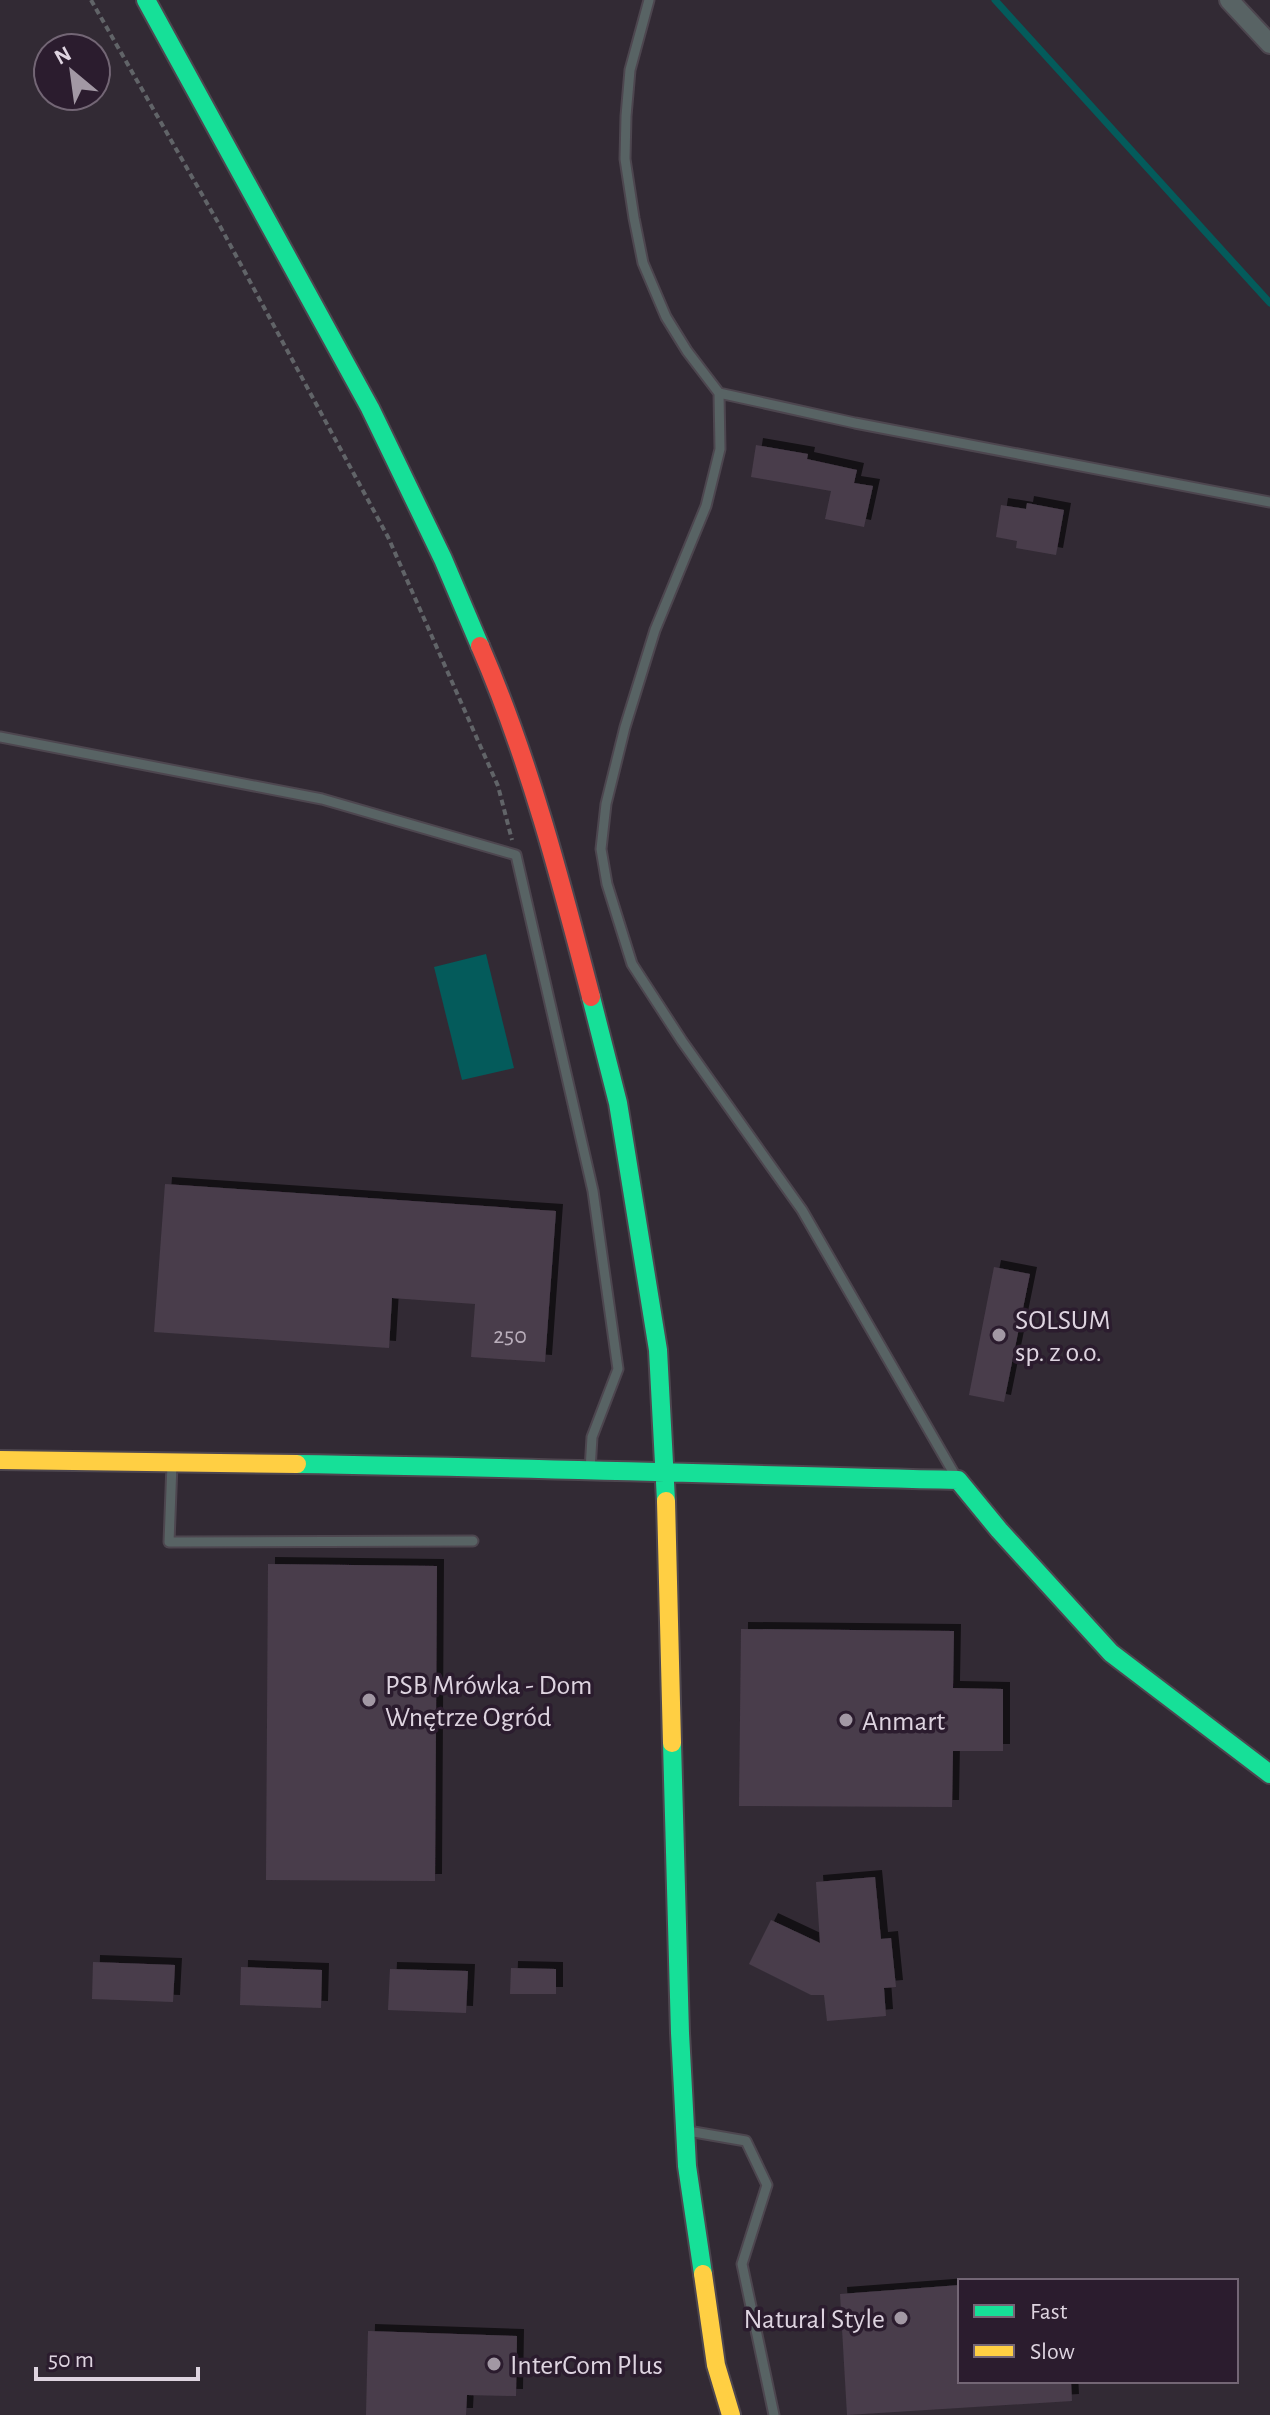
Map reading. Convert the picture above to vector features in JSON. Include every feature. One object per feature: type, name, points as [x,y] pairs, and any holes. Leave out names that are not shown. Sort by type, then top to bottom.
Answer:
[{"type":"main road","points":[[146,0],[370,408],[443,559],[489,666],[525,763],[563,891],[618,1103],[658,1350],[665,1473],[680,2033],[687,2166],[716,2365],[731,2415]]},
{"type":"main road","points":[[0,1460],[474,1466],[589,1472],[958,1480],[999,1530],[1111,1653],[1270,1774]]},
{"type":"street","points":[[1229,0],[1270,44]]},
{"type":"lane","points":[[649,0],[630,70],[626,116],[625,159],[634,218],[643,263],[666,317],[719,393],[720,449],[706,506],[655,630],[625,727],[606,804],[601,849],[607,884],[632,964],[682,1041],[802,1210],[958,1480]]},
{"type":"lane","points":[[719,393],[883,429],[1270,502]]},
{"type":"lane","points":[[0,737],[322,799],[516,855],[593,1191],[618,1369],[592,1437],[589,1472]]},
{"type":"lane","points":[[172,1464],[169,1542],[473,1541]]},
{"type":"lane","points":[[685,2131],[746,2141],[767,2185],[742,2264],[774,2415]]},
{"type":"path","points":[[91,0],[220,226],[388,537],[498,786],[516,855]]},
{"type":"shaded area","points":[[486,954],[514,1068],[462,1080],[434,967]]},
{"type":"building","points":[[756,445],[808,454],[807,459],[857,470],[854,483],[873,486],[864,527],[825,519],[831,491],[751,477]]},
{"type":"building","points":[[1027,503],[1064,510],[1056,555],[1016,548],[1017,541],[996,537],[1001,505],[1026,509]]},
{"type":"building","points":[[165,1184],[556,1211],[545,1362],[471,1357],[475,1304],[392,1298],[389,1348],[154,1332]]},
{"type":"building","name":"SOLSUM sp. z o.o.","points":[[994,1267],[1030,1274],[1004,1402],[969,1395]]},
{"type":"building","points":[[268,1564],[437,1566],[435,1881],[266,1880]]},
{"type":"building","name":"Anmart","points":[[741,1629],[954,1631],[953,1688],[1003,1689],[1003,1751],[953,1751],[952,1807],[739,1806]]},
{"type":"building","points":[[875,1877],[881,1939],[891,1938],[896,1987],[884,1988],[886,2016],[827,2021],[824,1995],[811,1995],[749,1964],[771,1920],[820,1943],[816,1882]]},
{"type":"building","points":[[93,1962],[175,1965],[173,2002],[92,1999]]},
{"type":"building","points":[[241,1967],[322,1970],[321,2008],[240,2005]]},
{"type":"building","points":[[511,1968],[556,1969],[556,1994],[510,1994]]},
{"type":"building","points":[[390,1969],[468,1971],[466,2013],[388,2010]]},
{"type":"building","points":[[958,2285],[958,2383],[1071,2383],[1072,2401],[847,2415],[840,2294]]},
{"type":"building","points":[[368,2331],[517,2336],[516,2396],[467,2395],[466,2415],[366,2415]]},
{"type":"waterway","points":[[995,0],[1270,303]]},
{"type":"traffic: fast","points":[[146,0],[370,408],[443,559],[480,646]]},
{"type":"traffic: fast","points":[[591,997],[618,1103],[658,1350],[666,1501]]},
{"type":"traffic: fast","points":[[297,1464],[958,1480],[999,1530],[1111,1653],[1270,1774]]},
{"type":"traffic: fast","points":[[672,1743],[687,2166],[703,2274]]},
{"type":"traffic: slow","points":[[0,1460],[297,1464]]},
{"type":"traffic: slow","points":[[666,1501],[672,1743]]},
{"type":"traffic: slow","points":[[703,2274],[716,2365],[731,2415]]},
{"type":"traffic: jam","points":[[480,646],[528,775],[591,997]]},
{"type":"place","name":"SOLSUM sp. z o.o.","points":[[999,1335]]},
{"type":"place","name":"PSB Mrówka - Dom Wnętrze Ogród","points":[[369,1700]]},
{"type":"place","name":"Anmart","points":[[846,1720]]},
{"type":"place","name":"Natural Style","points":[[901,2318]]},
{"type":"place","name":"InterCom Plus","points":[[494,2364]]}]
